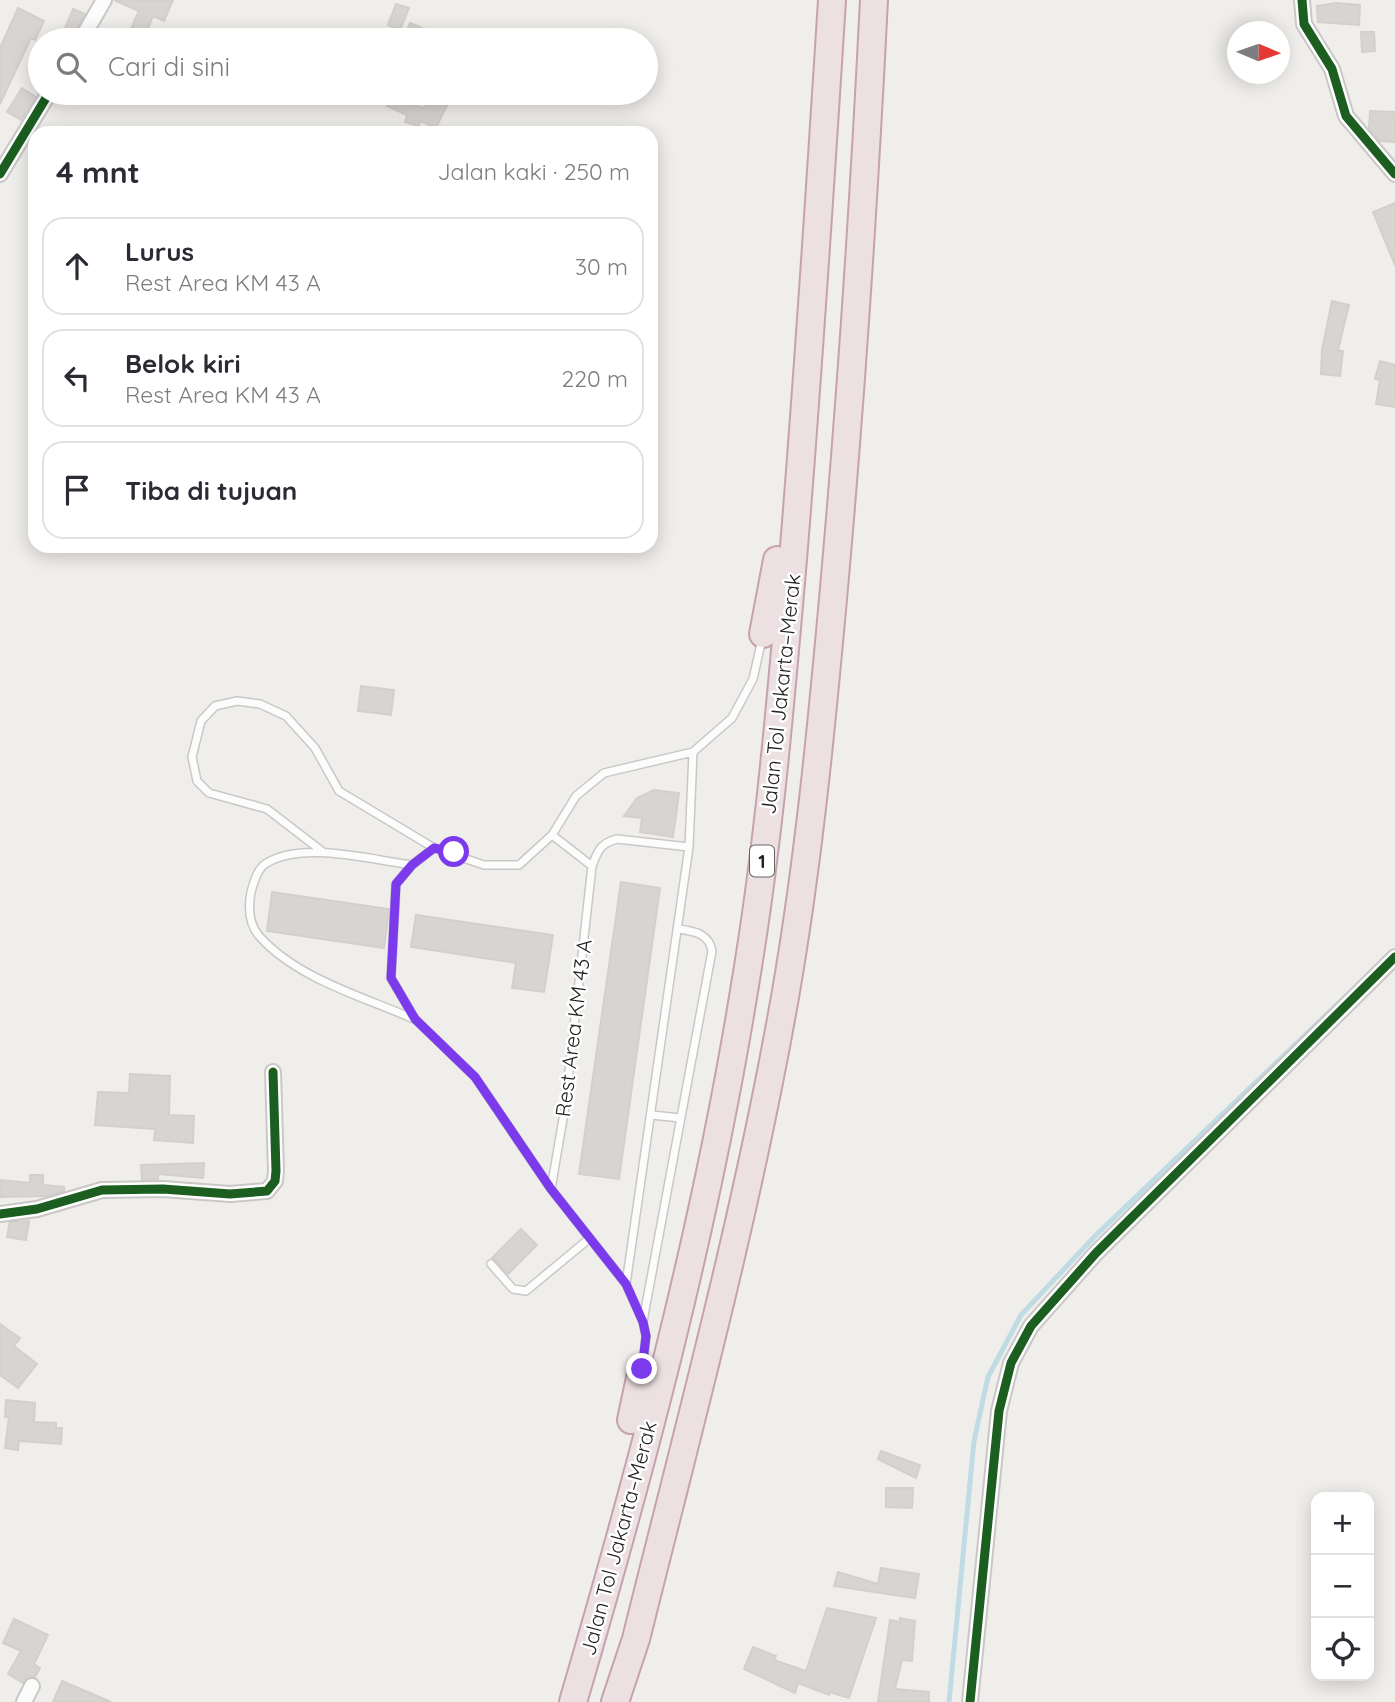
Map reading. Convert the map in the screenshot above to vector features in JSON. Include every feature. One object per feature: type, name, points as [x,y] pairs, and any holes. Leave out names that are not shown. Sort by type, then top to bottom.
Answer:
[{"type":"highway","name":"Jalan Tol Jakarta–Merak","points":[[571,1702],[598,1616],[702,1217],[746,984],[776,753],[815,262],[832,0]]},
{"type":"highway","name":"Jalan Tol Jakarta–Merak","points":[[615,1702],[636,1639],[740,1222],[785,995],[818,757],[840,519],[861,260],[874,0]]},
{"type":"highway","points":[[763,634],[776,570],[815,262]]},
{"type":"highway","points":[[571,1702],[588,1597],[642,1369]]},
{"type":"street","points":[[88,28],[104,0]]},
{"type":"street","points":[[1302,0],[1304,24],[1332,69],[1346,117],[1395,174]]},
{"type":"street","points":[[29,126],[42,105]]},
{"type":"street","points":[[0,174],[28,128]]},
{"type":"street","points":[[970,1702],[999,1411],[1011,1363],[1031,1326],[1096,1253],[1395,957]]},
{"type":"street","points":[[0,1214],[37,1209],[102,1190],[163,1189],[230,1194],[267,1191],[275,1181],[273,1072]]},
{"type":"street","points":[[24,1702],[32,1686]]},
{"type":"lane","points":[[323,852],[267,809],[209,793],[197,781],[192,757],[201,721],[215,706],[237,701],[248,702],[286,716],[315,748],[339,791],[434,848],[484,865],[519,865],[552,835],[576,796],[604,773],[693,752],[732,718],[753,679],[763,634]]},
{"type":"lane","points":[[626,1284],[678,929],[688,847],[693,752]]},
{"type":"lane","points":[[552,835],[592,866],[602,845],[617,839],[688,847]]},
{"type":"lane","points":[[434,848],[412,865],[396,884],[391,978],[415,1019],[475,1077],[551,1189],[626,1284],[643,1322],[646,1336],[642,1369]]},
{"type":"lane","points":[[412,865],[323,852],[289,855],[266,864],[258,871],[250,895],[251,924],[261,939],[302,969],[415,1019]]},
{"type":"lane","name":"Rest Area KM 43 A","points":[[551,1189],[565,1107],[592,866]]},
{"type":"lane","points":[[643,1322],[712,951],[709,941],[698,932],[678,929]]},
{"type":"lane","points":[[652,1115],[680,1118]]},
{"type":"lane","points":[[491,1264],[513,1289],[526,1291],[590,1238]]},
{"type":"building","points":[[114,0],[173,0],[164,21],[153,16],[148,28],[131,28],[139,11]]},
{"type":"building","points":[[1336,3],[1360,5],[1359,25],[1318,22],[1317,6]]},
{"type":"building","points":[[396,4],[409,8],[401,28],[388,25]]},
{"type":"building","points":[[18,8],[44,21],[41,28],[28,28],[28,44],[0,104],[0,48]]},
{"type":"building","points":[[73,9],[85,14],[77,28],[65,28]]},
{"type":"building","points":[[410,23],[422,28],[408,28]]},
{"type":"building","points":[[1361,32],[1374,32],[1375,51],[1362,52]]},
{"type":"building","points":[[22,88],[28,92],[28,105],[31,105],[21,120],[7,112]]},
{"type":"building","points":[[414,105],[424,108],[425,105],[447,105],[437,126],[420,121],[419,126],[405,122],[407,115],[387,106]]},
{"type":"building","points":[[1370,111],[1395,112],[1395,142],[1380,141],[1369,128]]},
{"type":"building","points":[[1395,203],[1395,265],[1373,212]]},
{"type":"building","points":[[1332,301],[1349,305],[1338,350],[1343,351],[1340,376],[1321,374],[1322,350]]},
{"type":"building","points":[[1380,361],[1395,365],[1395,407],[1376,404],[1380,380],[1375,379]]},
{"type":"building","points":[[361,686],[394,690],[391,715],[358,711]]},
{"type":"building","points":[[654,790],[679,793],[673,837],[640,832],[642,818],[624,816],[637,798]]},
{"type":"building","points":[[621,882],[660,888],[619,1179],[579,1174]]},
{"type":"building","points":[[272,892],[389,909],[384,948],[267,931]]},
{"type":"building","points":[[416,915],[553,935],[544,992],[512,988],[516,963],[411,947]]},
{"type":"building","points":[[130,1074],[170,1076],[169,1115],[194,1116],[193,1143],[154,1140],[155,1129],[95,1125],[98,1092],[129,1093]]},
{"type":"building","points":[[204,1163],[203,1178],[158,1174],[158,1179],[142,1180],[141,1165]]},
{"type":"building","points":[[30,1175],[43,1175],[43,1185],[64,1187],[64,1191],[47,1196],[0,1197],[0,1180],[30,1183]]},
{"type":"building","points":[[29,1221],[26,1240],[7,1237],[10,1222]]},
{"type":"building","points":[[521,1229],[537,1245],[508,1274],[492,1258]]},
{"type":"building","points":[[0,1324],[20,1338],[14,1346],[37,1364],[18,1388],[0,1375]]},
{"type":"building","points":[[6,1400],[35,1403],[34,1422],[56,1423],[56,1428],[62,1428],[61,1444],[19,1441],[18,1450],[5,1448],[9,1417],[5,1417]]},
{"type":"building","points":[[881,1451],[920,1465],[916,1478],[878,1459]]},
{"type":"building","points":[[886,1488],[913,1488],[912,1508],[886,1507]]},
{"type":"building","points":[[881,1568],[919,1574],[915,1598],[834,1586],[838,1572],[878,1584]]},
{"type":"building","points":[[827,1608],[876,1618],[849,1698],[830,1692],[829,1695],[798,1683],[795,1693],[744,1669],[753,1647],[776,1656],[774,1660],[806,1671]]},
{"type":"building","points":[[900,1618],[915,1621],[912,1661],[902,1660],[895,1689],[929,1692],[929,1702],[878,1702],[890,1620],[900,1622]]},
{"type":"building","points":[[14,1619],[48,1635],[34,1664],[40,1668],[35,1677],[27,1678],[23,1683],[8,1674],[21,1651],[3,1643]]},
{"type":"building","points":[[62,1681],[111,1702],[53,1702]]},
{"type":"waterway","points":[[949,1702],[974,1441],[988,1377],[1021,1315],[1096,1235],[1345,997]]},
{"type":"cycle path","points":[[1302,0],[1304,24],[1332,69],[1346,116],[1395,174]]},
{"type":"cycle path","points":[[29,126],[42,105]]},
{"type":"cycle path","points":[[0,174],[28,128]]},
{"type":"cycle path","points":[[970,1702],[999,1411],[1011,1363],[1031,1326],[1096,1253],[1395,957]]},
{"type":"cycle path","points":[[0,1214],[37,1209],[102,1190],[163,1189],[230,1194],[267,1191],[275,1181],[276,1171],[273,1072]]},
{"type":"route","points":[[454,852],[434,848],[412,865],[396,884],[391,978],[415,1019],[475,1077],[551,1189],[626,1284],[643,1322],[646,1336],[642,1369]]}]
